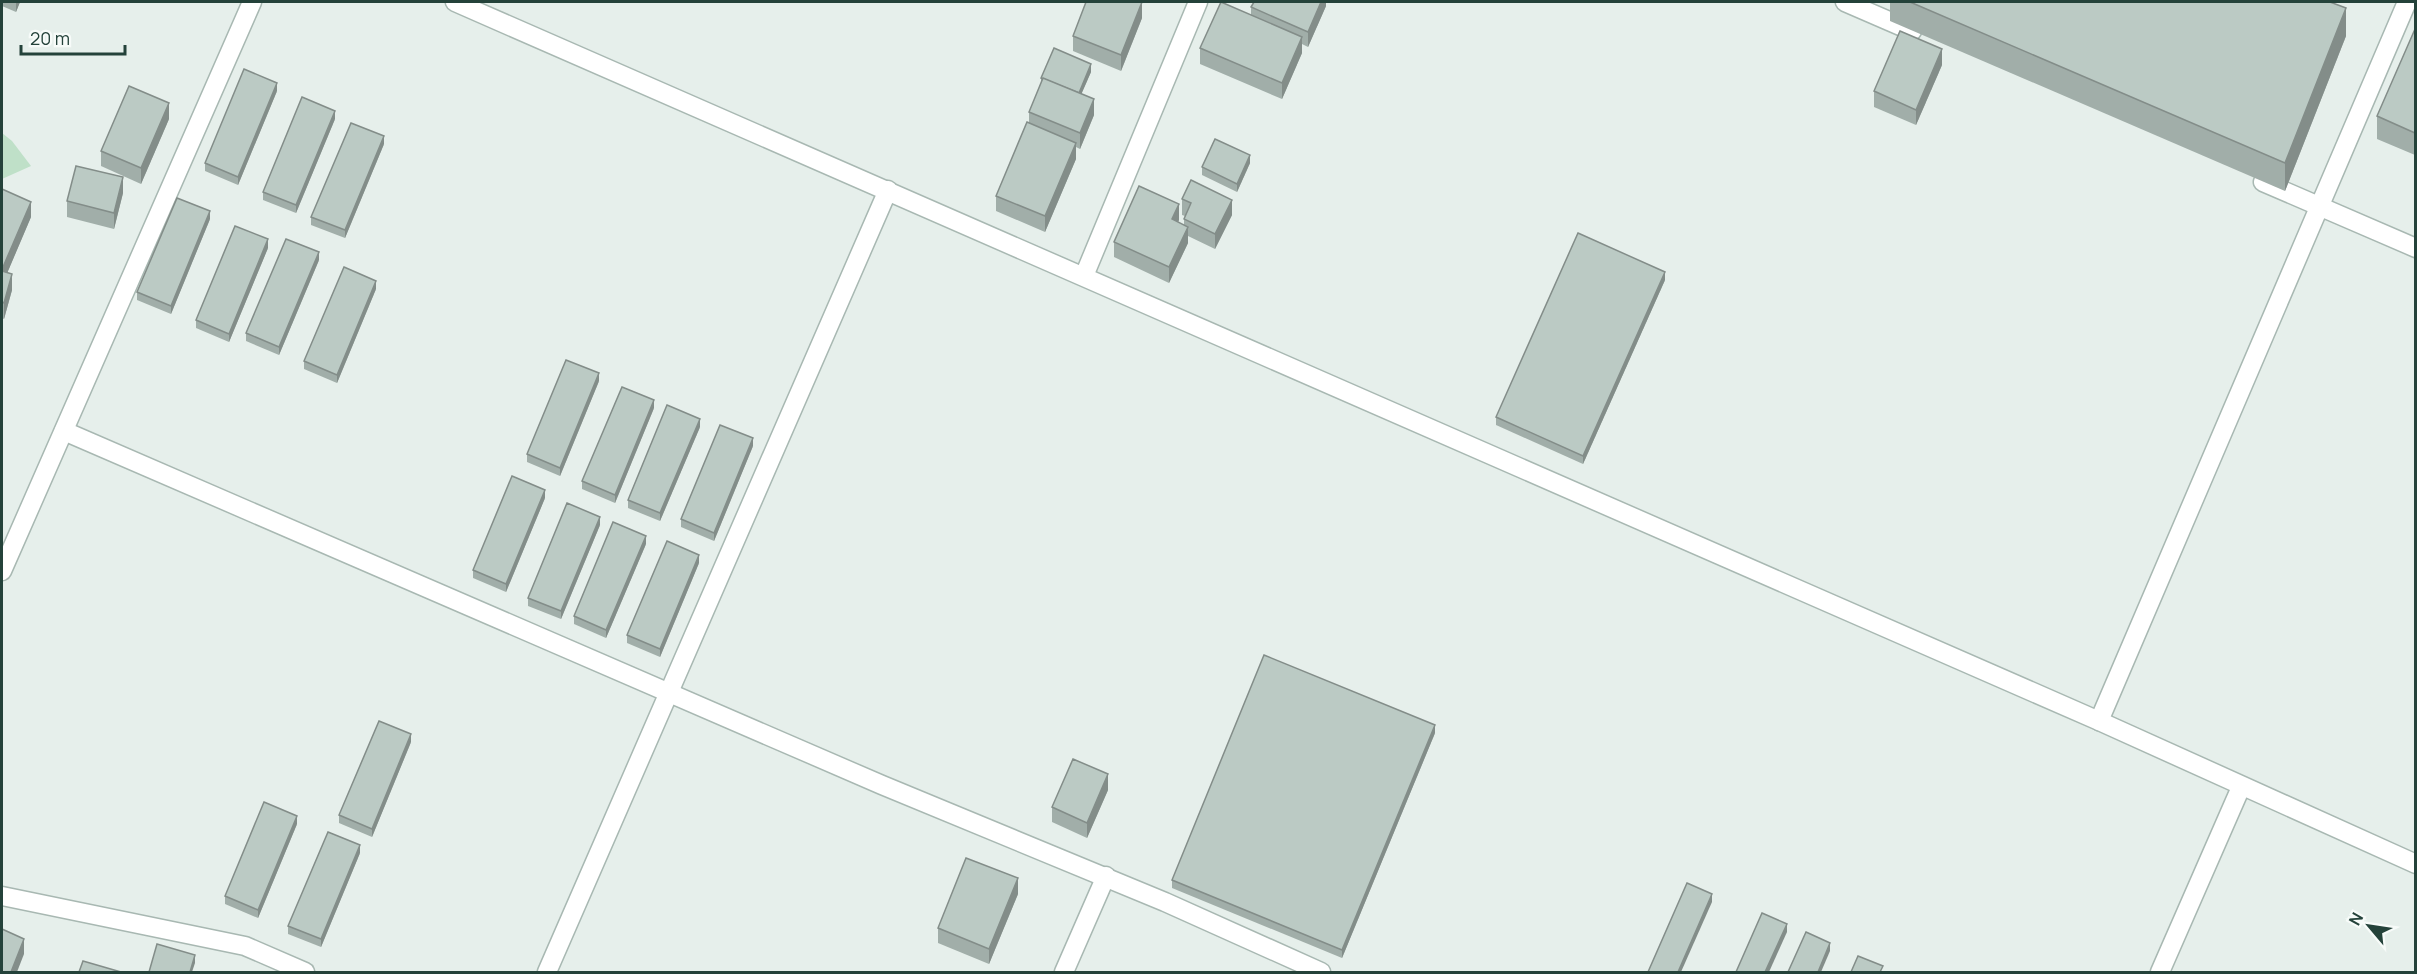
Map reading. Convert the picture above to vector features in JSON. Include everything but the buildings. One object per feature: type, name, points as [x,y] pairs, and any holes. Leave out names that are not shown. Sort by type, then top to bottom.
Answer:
[{"type":"street","points":[[2,571],[252,2]]},
{"type":"street","points":[[455,2],[2099,721],[2415,864]]},
{"type":"street","points":[[1084,276],[1198,2]]},
{"type":"street","points":[[1845,2],[1933,40]]},
{"type":"street","points":[[2099,721],[2407,2]]},
{"type":"street","points":[[2242,173],[2415,248]]},
{"type":"street","points":[[547,972],[888,190]]},
{"type":"street","points":[[64,431],[882,785],[1106,876],[1321,972]]},
{"type":"street","points":[[2160,972],[2241,787]]},
{"type":"street","points":[[1064,972],[1106,876]]},
{"type":"street","points":[[2,896],[245,946],[305,972]]},
{"type":"green space","points":[[2,133],[12,141],[31,166],[2,179]]}]
